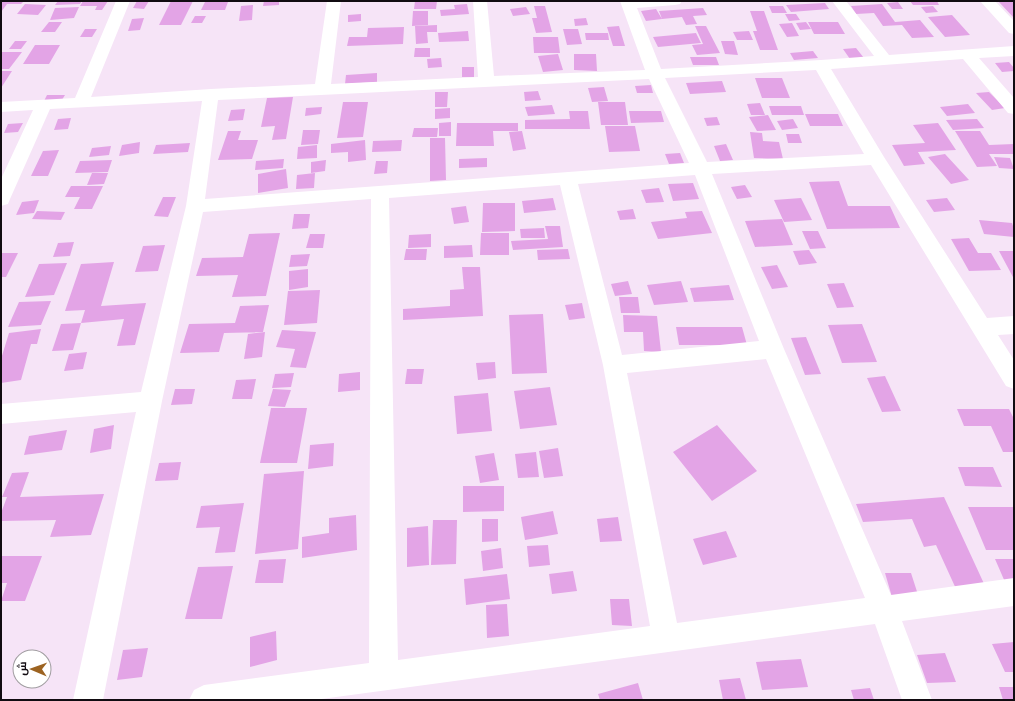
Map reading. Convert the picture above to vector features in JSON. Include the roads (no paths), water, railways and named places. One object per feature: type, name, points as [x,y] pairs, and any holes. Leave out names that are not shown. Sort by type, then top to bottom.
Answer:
[{"type":"street","points":[[82,102],[123,1]]},
{"type":"street","points":[[322,89],[334,1]]},
{"type":"street","points":[[480,1],[486,81]]},
{"type":"street","points":[[675,1],[628,3],[655,74],[701,168],[773,349],[883,608],[917,700]]},
{"type":"street","points":[[839,1],[884,59]]},
{"type":"street","points":[[987,1],[1014,30]]},
{"type":"street","points":[[1,107],[211,94],[821,65],[884,59],[1014,51]]},
{"type":"street","points":[[967,54],[1014,109]]},
{"type":"street","points":[[821,65],[876,159],[983,327],[1014,379]]},
{"type":"street","points":[[88,700],[150,401],[195,206],[211,94]]},
{"type":"street","points":[[1,199],[44,104]]},
{"type":"street","points":[[195,206],[701,168],[876,159]]},
{"type":"street","points":[[567,178],[614,365],[666,638]]},
{"type":"street","points":[[380,193],[384,675]]},
{"type":"street","points":[[983,327],[1014,325]]},
{"type":"street","points":[[614,365],[773,349]]},
{"type":"street","points":[[1,414],[150,401]]},
{"type":"street","points":[[204,700],[883,608],[1014,592]]}]
